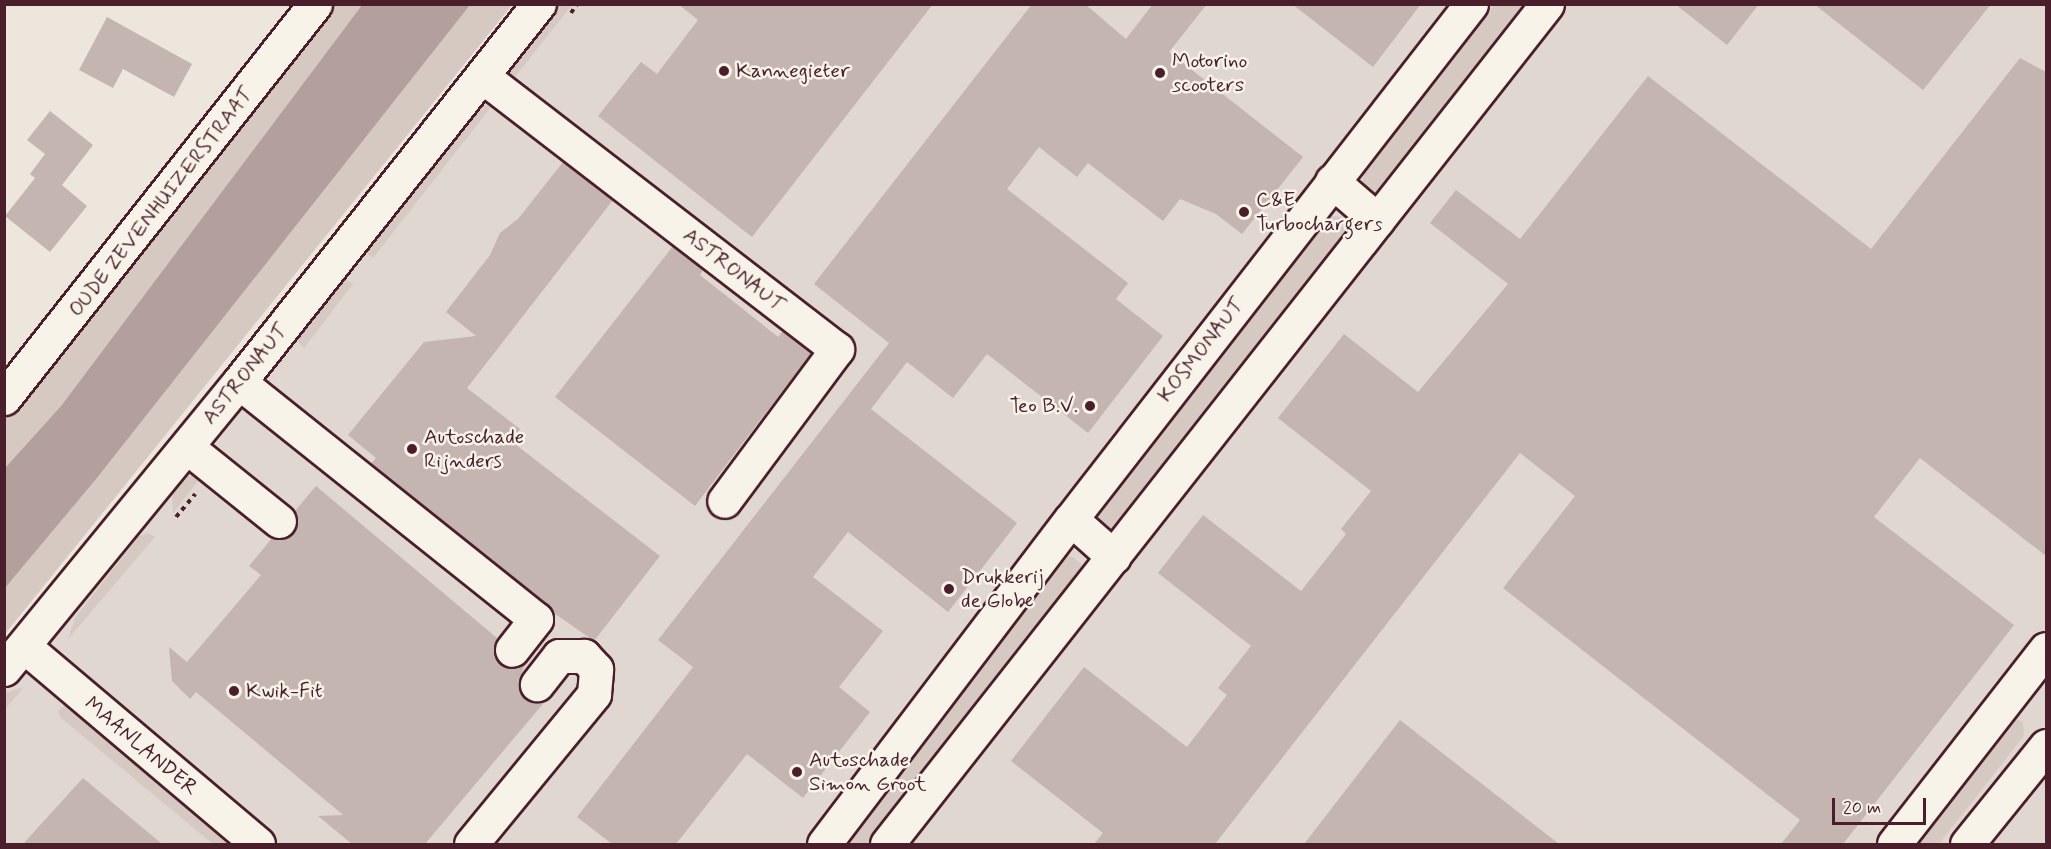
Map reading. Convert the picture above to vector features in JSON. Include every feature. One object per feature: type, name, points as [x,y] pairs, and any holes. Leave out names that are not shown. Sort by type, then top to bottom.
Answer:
[{"type":"street","name":"OUDE ZEVENHUIZERSTRAAT","points":[[4,398],[315,4]]},
{"type":"street","name":"ASTRONAUT","points":[[15,658],[187,447],[539,4]]},
{"type":"street","name":"KOSMONAUT","points":[[824,844],[1071,519],[1472,4]]},
{"type":"street","points":[[887,844],[1547,4]]},
{"type":"street","name":"ASTRONAUT","points":[[482,76],[837,349],[724,501]]},
{"type":"street","points":[[1332,181],[1377,220]]},
{"type":"street","points":[[239,382],[536,620],[512,650]]},
{"type":"street","points":[[187,447],[279,521]]},
{"type":"street","points":[[1071,519],[1114,557]]},
{"type":"street","points":[[1894,844],[2046,649]]},
{"type":"street","points":[[471,844],[594,694],[596,669],[584,656],[559,656],[537,684]]},
{"type":"street","name":"MAANLANDER","points":[[15,658],[258,844]]},
{"type":"street","points":[[1968,844],[2046,746]]},
{"type":"shaded area","points":[[325,5],[362,5],[61,406],[5,468],[5,416]]},
{"type":"shaded area","points":[[362,5],[470,5],[97,478],[5,588],[5,468],[61,406]]},
{"type":"shaded area","points":[[470,5],[512,5],[5,634],[5,588],[97,478]]},
{"type":"shaded area","points":[[546,5],[2046,5],[2046,844],[5,844],[4,677]]},
{"type":"shaded area","points":[[555,5],[572,5],[514,78],[508,76],[506,72]]},
{"type":"shaded area","points":[[1494,5],[1528,5],[1380,194],[1370,200],[1359,191],[1365,170]]},
{"type":"shaded area","points":[[478,103],[491,107],[373,258],[366,253],[366,247]]},
{"type":"shaded area","points":[[1343,217],[1351,227],[1122,520],[1110,531],[1100,526],[1092,517],[1323,218]]},
{"type":"shaded area","points":[[345,279],[353,284],[304,348],[298,342],[298,334]]},
{"type":"shaded area","points":[[198,475],[200,478],[173,513],[172,496],[188,476]]},
{"type":"shaded area","points":[[148,533],[155,537],[68,639],[75,618],[139,536]]},
{"type":"shaded area","points":[[1062,555],[1073,557],[1081,564],[1081,578],[872,844],[838,844]]},
{"type":"shaded area","points":[[24,687],[5,709],[5,693]]},
{"type":"shaded area","points":[[65,705],[231,844],[213,844],[60,717],[58,711]]},
{"type":"shaded area","points":[[2011,717],[2023,722],[2024,736],[1939,844],[1903,844]]},
{"type":"building","points":[[678,4],[933,4],[752,237],[598,116],[641,62],[657,74],[698,20]]},
{"type":"building","points":[[1032,4],[1085,4],[1126,39],[1153,4],[1207,4],[1169,52],[1303,157],[1242,234],[1216,214],[1180,199],[1163,221],[1088,163],[1077,177],[1039,147],[1007,189],[1128,283],[1116,299],[1163,336],[1088,433],[987,354],[953,398],[907,362],[871,409],[1017,523],[948,612],[848,532],[813,577],[883,631],[839,687],[870,712],[803,798],[747,754],[676,844],[612,844],[577,817],[693,667],[658,640],[889,343],[814,284]]},
{"type":"building","points":[[1292,4],[1421,4],[1373,67]]},
{"type":"building","points":[[1675,4],[1759,4],[1727,45]]},
{"type":"building","points":[[1814,4],[1991,4],[1923,90]]},
{"type":"building","points":[[107,17],[192,64],[174,97],[123,69],[113,88],[79,70]]},
{"type":"building","points":[[2020,58],[2046,72],[2046,556],[1920,458],[1874,517],[2014,625],[1843,844],[1781,844],[1800,820],[1503,588],[1575,496],[1520,453],[1215,844],[1094,844],[1103,833],[1011,761],[1084,667],[1187,747],[1227,695],[1218,688],[1251,646],[1158,573],[1203,515],[1301,591],[1346,534],[1341,529],[1371,491],[1278,418],[1344,334],[1418,392],[1508,284],[1430,223],[1456,190],[1520,239],[1648,76],[1871,249]]},
{"type":"building","points":[[50,111],[93,145],[62,185],[87,206],[50,252],[5,216],[35,178],[30,174],[45,154],[27,140]]},
{"type":"building","points":[[563,162],[613,200],[467,388],[520,429],[511,441],[660,556],[594,641],[554,613],[371,464],[376,458],[348,435],[424,342],[476,336],[446,312],[490,255],[500,233],[518,219]]},
{"type":"building","points":[[673,246],[703,270],[700,275],[778,337],[783,331],[811,353],[695,506],[555,397]]},
{"type":"building","points":[[316,486],[497,638],[494,657],[500,664],[510,669],[526,662],[518,682],[525,698],[535,703],[547,699],[425,844],[352,844],[318,816],[343,815],[196,692],[190,699],[172,681],[169,647],[187,662],[261,575],[249,566],[272,538],[285,539],[294,532],[298,523],[295,511]]},
{"type":"building","points":[[1400,720],[1559,844],[1304,844]]},
{"type":"building","points":[[83,778],[162,844],[23,844]]},
{"type":"place","name":"Kannegieter","points":[[724,71]]},
{"type":"place","name":"Motorino scooters","points":[[1160,73]]},
{"type":"place","name":"C&E Turbochargers","points":[[1244,212]]},
{"type":"place","name":"Teo B.V.","points":[[1090,406]]},
{"type":"place","name":"Autoschade Rijnders","points":[[412,449]]},
{"type":"place","name":"Drukkerij de Globe","points":[[949,589]]},
{"type":"place","name":"Kwik-Fit","points":[[234,691]]},
{"type":"place","name":"Autoschade Simon Groot","points":[[797,772]]}]
